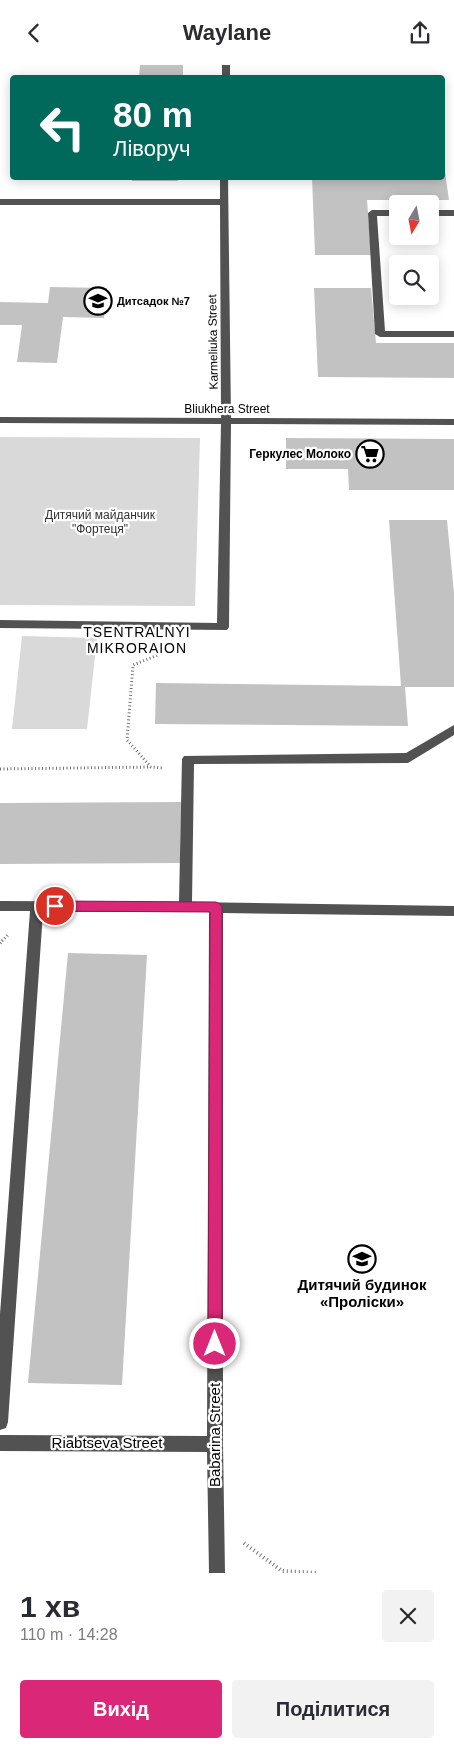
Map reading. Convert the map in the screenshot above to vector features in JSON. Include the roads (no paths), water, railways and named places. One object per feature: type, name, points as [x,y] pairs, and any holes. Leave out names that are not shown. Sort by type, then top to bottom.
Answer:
[{"type":"street","name":"Karmeliuka Street","points":[[0,624],[223,627],[226,421],[224,180]]},
{"type":"street","points":[[0,202],[224,202]]},
{"type":"street","points":[[389,213],[372,213],[380,333],[454,334]]},
{"type":"street","points":[[439,213],[454,213]]},
{"type":"street","name":"Bliukhera Street","points":[[0,420],[454,422]]},
{"type":"street","points":[[185,907],[188,759],[408,758],[454,729]]},
{"type":"street","points":[[0,906],[454,911]]},
{"type":"street","points":[[0,1422],[37,906]]},
{"type":"street","name":"Babarina Street","points":[[216,907],[214,1444],[217,1573]]},
{"type":"street","name":"Riabtseva Street","points":[[0,1443],[214,1444]]},
{"type":"place","name":"Дитсадок №7","points":[[98,301]]},
{"type":"place","name":"Геркулес Молоко","points":[[370,454]]},
{"type":"place","name":"Дитячий будинок «Проліски»","points":[[362,1259]]},
{"type":"district","name":"TSENTRALNYI MIKRORAION","points":[[137,640]]},
{"type":"park label","name":"Дитячий майданчик \"Фортеця\"","points":[[100,522]]}]
